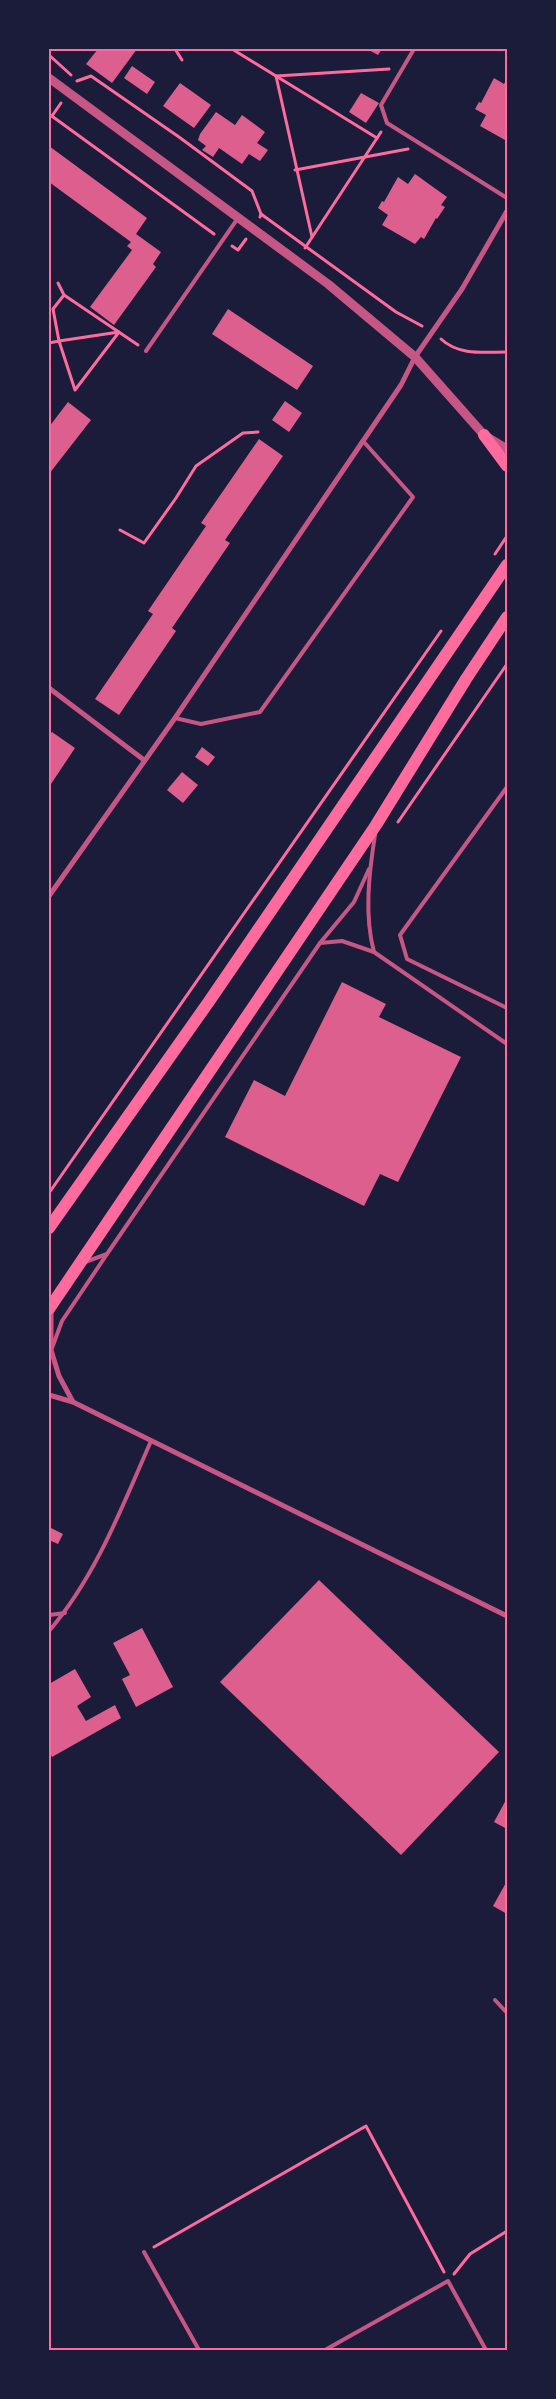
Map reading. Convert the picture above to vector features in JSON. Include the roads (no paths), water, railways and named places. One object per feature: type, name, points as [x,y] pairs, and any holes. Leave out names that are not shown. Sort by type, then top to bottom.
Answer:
[{"type":"main road","points":[[484,435],[507,466]]},
{"type":"main road","points":[[49,1228],[210,1000],[507,565]]},
{"type":"main road","points":[[50,1307],[376,825],[466,679],[507,617]]},
{"type":"street","points":[[49,78],[328,284],[415,357],[484,435],[507,449]]},
{"type":"street","points":[[49,896],[175,718],[363,441],[400,385],[415,357],[462,289],[507,211]]},
{"type":"street","points":[[49,688],[144,760]]},
{"type":"street","points":[[50,1307],[51,1350],[59,1376],[73,1402]]},
{"type":"street","points":[[49,1395],[73,1402],[507,1616]]},
{"type":"lane","points":[[414,49],[381,105],[387,123],[507,198]]},
{"type":"lane","points":[[146,351],[238,218]]},
{"type":"lane","points":[[175,718],[201,724],[260,712],[413,497],[363,441]]},
{"type":"lane","points":[[507,787],[400,936],[408,959],[507,1008]]},
{"type":"lane","points":[[374,952],[369,928],[370,865],[376,825]]},
{"type":"lane","points":[[51,1350],[62,1321],[320,943],[354,902],[370,865]]},
{"type":"lane","points":[[320,943],[342,941],[374,952],[507,1044]]},
{"type":"lane","points":[[79,1265],[108,1254]]},
{"type":"lane","points":[[49,1631],[64,1613],[91,1570],[152,1441]]},
{"type":"lane","points":[[49,1615],[64,1613]]},
{"type":"lane","points":[[495,2000],[507,2013]]},
{"type":"lane","points":[[144,2252],[199,2350]]},
{"type":"lane","points":[[325,2350],[448,2281],[486,2350]]}]
